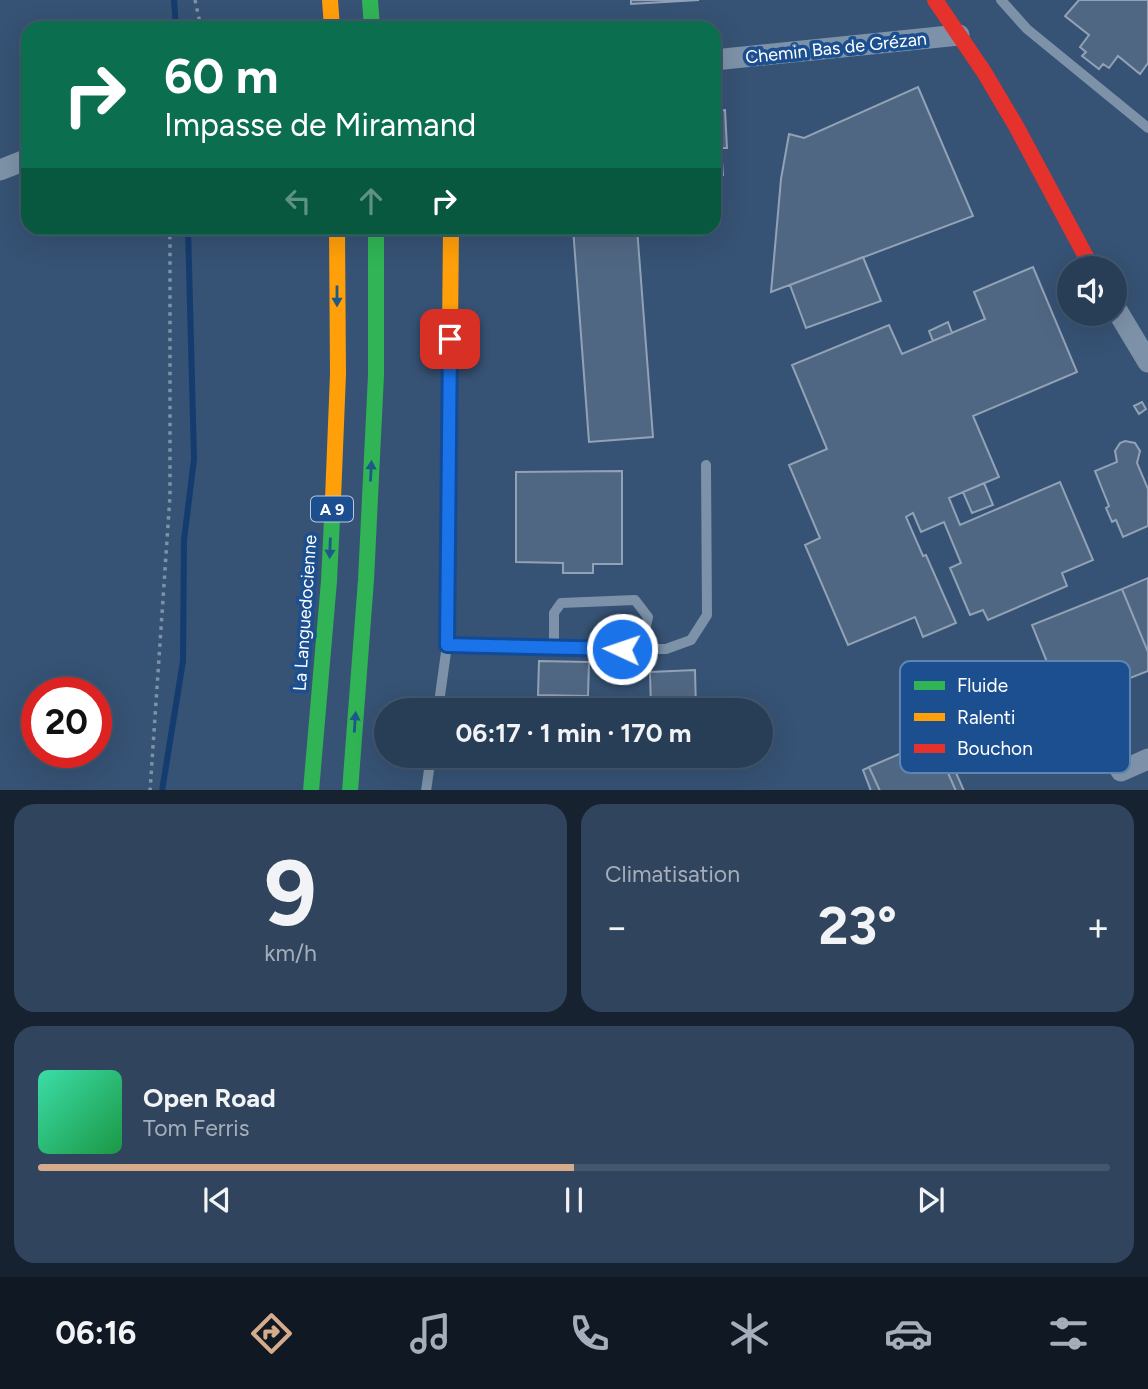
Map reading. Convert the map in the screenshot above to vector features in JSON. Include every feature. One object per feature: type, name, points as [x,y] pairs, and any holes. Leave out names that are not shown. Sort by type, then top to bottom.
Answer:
[{"type":"main road","points":[[330,0],[332,21]]},
{"type":"main road","points":[[370,0],[372,21]]},
{"type":"main road","points":[[934,0],[1016,126],[1086,256]]},
{"type":"main road","name":"La Languedocienne","points":[[311,790],[329,581],[338,374],[337,235]]},
{"type":"main road","name":"A 9","points":[[350,790],[366,580],[376,375],[376,235]]},
{"type":"main road","points":[[447,645],[451,235]]},
{"type":"street","name":"Chemin Bas de Grézan","points":[[721,59],[959,35]]},
{"type":"street","points":[[0,170],[21,162]]},
{"type":"street","points":[[1126,326],[1148,362]]},
{"type":"street","points":[[1130,767],[1148,759]]},
{"type":"lane","points":[[1001,0],[1027,29],[1148,128]]},
{"type":"lane","points":[[440,698],[447,645],[666,649],[691,640],[707,615],[706,465]]},
{"type":"lane","points":[[554,646],[554,613],[561,603],[635,600],[648,617],[641,649]]},
{"type":"lane","points":[[426,790],[429,768]]},
{"type":"path","points":[[195,0],[200,21]]},
{"type":"path","points":[[150,790],[170,496],[169,235]]},
{"type":"building","points":[[631,0],[699,0],[631,4]]},
{"type":"building","points":[[1079,0],[1148,0],[1148,63],[1140,74],[1118,56],[1109,68],[1103,64],[1099,69],[1082,56],[1086,52],[1080,47],[1089,35],[1065,16]]},
{"type":"building","points":[[918,87],[973,216],[771,292],[781,179],[789,134],[804,138]]},
{"type":"building","points":[[721,110],[725,110],[727,148],[721,148]]},
{"type":"building","points":[[574,235],[638,235],[653,437],[589,442]]},
{"type":"building","points":[[863,257],[881,301],[806,328],[790,285]]},
{"type":"building","points":[[1033,267],[1077,372],[973,416],[999,477],[949,498],[960,525],[1060,482],[1093,560],[1062,573],[1067,586],[988,620],[983,610],[970,615],[950,568],[961,563],[944,522],[921,532],[913,513],[906,517],[956,623],[923,637],[915,617],[848,645],[805,545],[820,538],[789,465],[827,449],[792,365],[889,325],[902,354],[985,319],[974,292]]},
{"type":"building","points":[[948,322],[952,333],[933,341],[929,331]]},
{"type":"building","points":[[1142,402],[1146,409],[1139,414],[1134,406]]},
{"type":"building","points":[[1120,443],[1135,443],[1140,451],[1137,463],[1148,489],[1148,526],[1123,537],[1116,520],[1112,522],[1106,508],[1109,506],[1095,471],[1117,462],[1115,451]]},
{"type":"building","points":[[622,471],[622,564],[593,564],[593,573],[563,573],[563,563],[516,562],[516,472]]},
{"type":"building","points":[[984,483],[993,505],[972,513],[963,492]]},
{"type":"building","points":[[1148,578],[1148,652],[1122,589]]},
{"type":"building","points":[[1122,589],[1148,652],[1148,671],[1130,678],[1130,661],[1047,661],[1032,625]]},
{"type":"building","points":[[539,661],[589,662],[588,696],[538,695]]},
{"type":"building","points":[[695,670],[696,698],[651,698],[650,672]]},
{"type":"building","points":[[900,754],[900,773],[948,773],[956,790],[880,790],[869,767]]},
{"type":"building","points":[[869,767],[880,790],[871,790],[863,770]]},
{"type":"building","points":[[948,773],[956,773],[964,790],[956,790]]},
{"type":"waterway","points":[[174,0],[176,21]]},
{"type":"waterway","points":[[162,790],[183,661],[184,540],[194,459],[188,235]]},
{"type":"traffic: fast","points":[[370,0],[372,21]]},
{"type":"traffic: fast","points":[[350,790],[366,580],[376,375],[376,235]]},
{"type":"traffic: fast","points":[[311,790],[329,581],[333,499]]},
{"type":"traffic: slow","points":[[330,0],[332,21]]},
{"type":"traffic: slow","points":[[333,499],[338,374],[337,235]]},
{"type":"traffic: slow","points":[[447,645],[451,235]]},
{"type":"traffic: jam","points":[[935,0],[984,72],[1016,126],[1086,256]]},
{"type":"route","points":[[450,339],[447,645],[622,649]]}]
